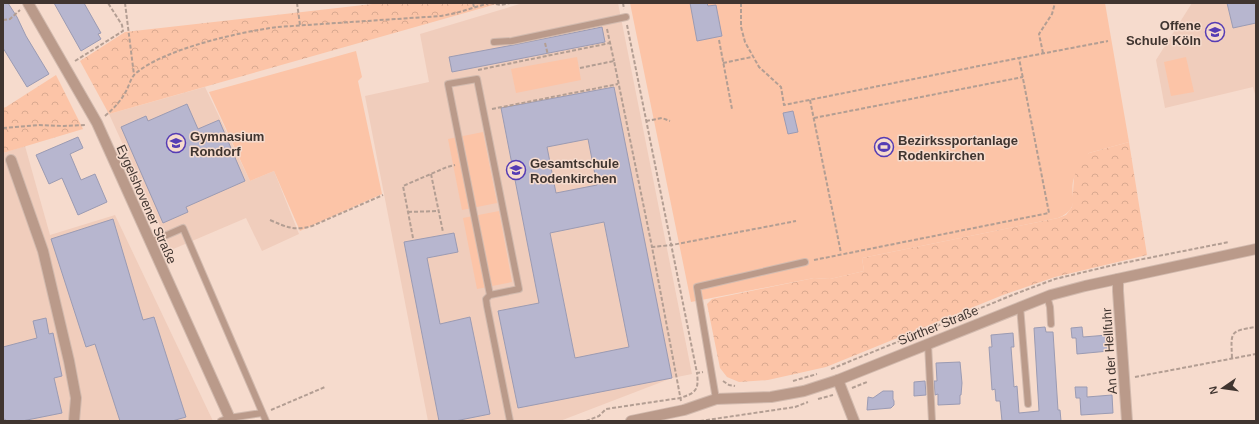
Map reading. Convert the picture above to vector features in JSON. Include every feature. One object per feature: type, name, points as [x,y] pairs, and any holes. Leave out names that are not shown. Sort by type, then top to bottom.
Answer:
[{"type":"street","name":"Eygelshovener Straße","points":[[30,4],[97,123],[227,420]]},
{"type":"street","points":[[11,160],[43,251],[69,360],[76,398],[74,421]]},
{"type":"street","name":"Sürther Straße","points":[[631,421],[684,410],[716,399],[771,397],[804,391],[838,380],[1047,296],[1085,286],[1256,249]]},
{"type":"street","name":"An der Hellfuhr","points":[[1118,279],[1127,421]]},
{"type":"street","points":[[838,380],[854,421]]},
{"type":"lane","points":[[494,42],[512,41],[544,35],[626,17]]},
{"type":"lane","points":[[490,295],[448,84],[477,79],[519,289],[490,295],[486,299],[510,421]]},
{"type":"lane","points":[[150,242],[183,228],[266,421]]},
{"type":"lane","points":[[716,399],[697,287],[805,262]]},
{"type":"lane","points":[[1047,296],[1050,307],[1051,324]]},
{"type":"lane","points":[[1020,306],[1028,404]]},
{"type":"lane","points":[[928,344],[932,421]]},
{"type":"lane","points":[[227,420],[262,412]]},
{"type":"path","points":[[65,67],[123,31],[122,25],[108,3]]},
{"type":"path","points":[[124,3],[134,76]]},
{"type":"path","points":[[297,3],[300,25]]},
{"type":"path","points":[[473,3],[474,7]]},
{"type":"path","points":[[3,128],[39,125],[81,126],[97,123],[115,107],[125,93],[134,76],[142,69],[160,59],[188,48],[256,30],[300,25],[441,16],[489,3],[501,5],[510,3]]},
{"type":"path","points":[[586,421],[599,416],[606,409],[680,398],[688,395],[698,388],[672,245],[623,3]]},
{"type":"path","points":[[740,3],[741,27],[745,42],[752,57],[759,67],[781,87],[784,105],[1108,41]]},
{"type":"path","points":[[1043,53],[1039,34],[1052,14],[1055,3]]},
{"type":"path","points":[[3,20],[10,19],[16,12],[30,4]]},
{"type":"path","points":[[605,21],[652,247],[677,374],[680,398]]},
{"type":"path","points":[[544,35],[548,55]]},
{"type":"path","points":[[718,40],[732,109]]},
{"type":"path","points":[[477,79],[475,70],[610,43]]},
{"type":"path","points":[[723,63],[752,57]]},
{"type":"path","points":[[805,262],[1049,213],[1019,58]]},
{"type":"path","points":[[580,68],[614,61]]},
{"type":"path","points":[[814,118],[1023,77]]},
{"type":"path","points":[[482,106],[488,110],[618,84]]},
{"type":"path","points":[[810,100],[841,254]]},
{"type":"path","points":[[646,121],[662,118],[670,121]]},
{"type":"path","points":[[413,238],[403,186],[447,167],[464,164]]},
{"type":"path","points":[[431,174],[443,232]]},
{"type":"path","points":[[270,220],[290,228],[300,229],[312,226],[383,195]]},
{"type":"path","points":[[408,212],[439,211]]},
{"type":"path","points":[[652,247],[672,245],[796,221]]},
{"type":"path","points":[[831,370],[1015,294],[1056,279],[1118,264],[1233,242]]},
{"type":"path","points":[[1232,358],[1231,338],[1234,333],[1238,330],[1256,327]]},
{"type":"path","points":[[1124,379],[1256,354]]},
{"type":"path","points":[[696,373],[711,370],[724,383],[740,386]]},
{"type":"path","points":[[788,382],[824,372]]},
{"type":"path","points":[[815,400],[842,392],[871,380]]},
{"type":"path","points":[[262,412],[325,387]]},
{"type":"path","points":[[700,421],[795,406],[808,402]]},
{"type":"shaded area","name":"Gesamtschule Rodenkirchen","points":[[523,3],[618,3],[692,374],[672,378],[560,421],[428,421],[365,96],[429,82],[420,34]]},
{"type":"shaded area","name":"Offene Schule Köln","points":[[1192,3],[1256,3],[1256,98],[1253,87],[1165,108],[1156,60]]},
{"type":"shaded area","name":"Gymnasium Rondorf","points":[[205,87],[250,181],[274,171],[299,234],[262,251],[246,218],[171,250],[109,114]]},
{"type":"shaded area","points":[[25,146],[50,235],[115,215],[213,421],[3,421],[3,153]]},
{"type":"green space","points":[[381,3],[500,3],[109,114],[80,61],[125,32]]},
{"type":"green space","name":"Bezirkssportanlage Rodenkirchen","points":[[630,3],[1105,3],[1129,142],[1089,153],[1074,178],[1072,190],[1073,200],[1070,210],[1058,218],[862,258],[864,271],[830,279],[814,278],[691,302]]},
{"type":"green space","points":[[356,51],[362,77],[358,81],[382,194],[300,231],[274,171],[250,181],[209,92]]},
{"type":"green space","points":[[577,57],[581,80],[516,93],[511,69]]},
{"type":"green space","points":[[1186,57],[1194,92],[1171,96],[1164,62]]},
{"type":"green space","points":[[56,75],[83,129],[3,153],[3,108]]},
{"type":"green space","points":[[483,132],[497,203],[462,210],[448,139]]},
{"type":"green space","points":[[1129,142],[1147,255],[1055,277],[1003,295],[826,367],[768,380],[739,382],[727,377],[720,368],[707,304],[712,299],[814,278],[830,279],[864,271],[862,258],[1058,218],[1066,215],[1072,207],[1074,178],[1078,163],[1089,153]]},
{"type":"green space","points":[[499,211],[512,282],[477,289],[463,218]]},
{"type":"building","points":[[3,3],[8,3],[49,74],[27,87],[3,48]]},
{"type":"building","points":[[54,3],[84,3],[101,33],[98,34],[101,39],[81,51]]},
{"type":"building","points":[[690,3],[707,3],[708,6],[716,5],[722,36],[697,41]]},
{"type":"building","points":[[1227,3],[1256,3],[1256,23],[1233,28]]},
{"type":"building","points":[[602,27],[605,42],[452,72],[449,57]]},
{"type":"building","points":[[614,87],[672,378],[518,408],[498,311],[539,303],[501,108]],"holes":[[[588,139],[597,185],[556,193],[547,147]],[[604,222],[629,347],[575,358],[550,233]]]},
{"type":"building","points":[[187,104],[198,129],[219,120],[245,181],[186,207],[188,212],[163,223],[121,127],[146,116],[148,121]]},
{"type":"building","points":[[793,111],[798,132],[788,134],[783,113]]},
{"type":"building","points":[[78,137],[83,148],[70,154],[81,180],[95,174],[107,202],[78,215],[62,178],[49,184],[36,155]]},
{"type":"building","points":[[113,219],[143,320],[154,317],[186,417],[172,421],[120,421],[95,344],[86,347],[51,239]]},
{"type":"building","points":[[454,233],[458,252],[427,258],[440,324],[470,317],[490,414],[455,421],[439,421],[404,242]]},
{"type":"building","points":[[46,318],[49,334],[53,333],[62,376],[54,378],[62,413],[22,421],[3,420],[3,347],[37,338],[33,321]]},
{"type":"building","points":[[1045,327],[1046,332],[1053,332],[1058,410],[1060,410],[1061,421],[1002,421],[1000,401],[996,401],[995,389],[992,390],[989,347],[992,347],[991,335],[1013,333],[1014,347],[1011,347],[1014,387],[1017,386],[1019,413],[1039,411],[1034,328]]},
{"type":"building","points":[[1082,327],[1083,337],[1108,335],[1109,351],[1077,354],[1076,338],[1072,338],[1071,328]]},
{"type":"building","points":[[960,362],[962,383],[960,404],[938,405],[938,394],[935,395],[934,381],[937,381],[936,363]]},
{"type":"building","points":[[925,381],[926,395],[914,396],[914,382]]},
{"type":"building","points":[[1075,387],[1087,387],[1087,397],[1112,395],[1113,413],[1081,415],[1080,398],[1076,398]]},
{"type":"building","points":[[883,391],[893,391],[894,405],[891,408],[867,410],[868,397],[873,398]]},
{"type":"place","name":"Offene Schule Köln","points":[[1215,32]]},
{"type":"place","name":"Gymnasium Rondorf","points":[[176,143]]},
{"type":"place","name":"Bezirkssportanlage Rodenkirchen","points":[[884,147]]},
{"type":"place","name":"Gesamtschule Rodenkirchen","points":[[516,170]]}]
